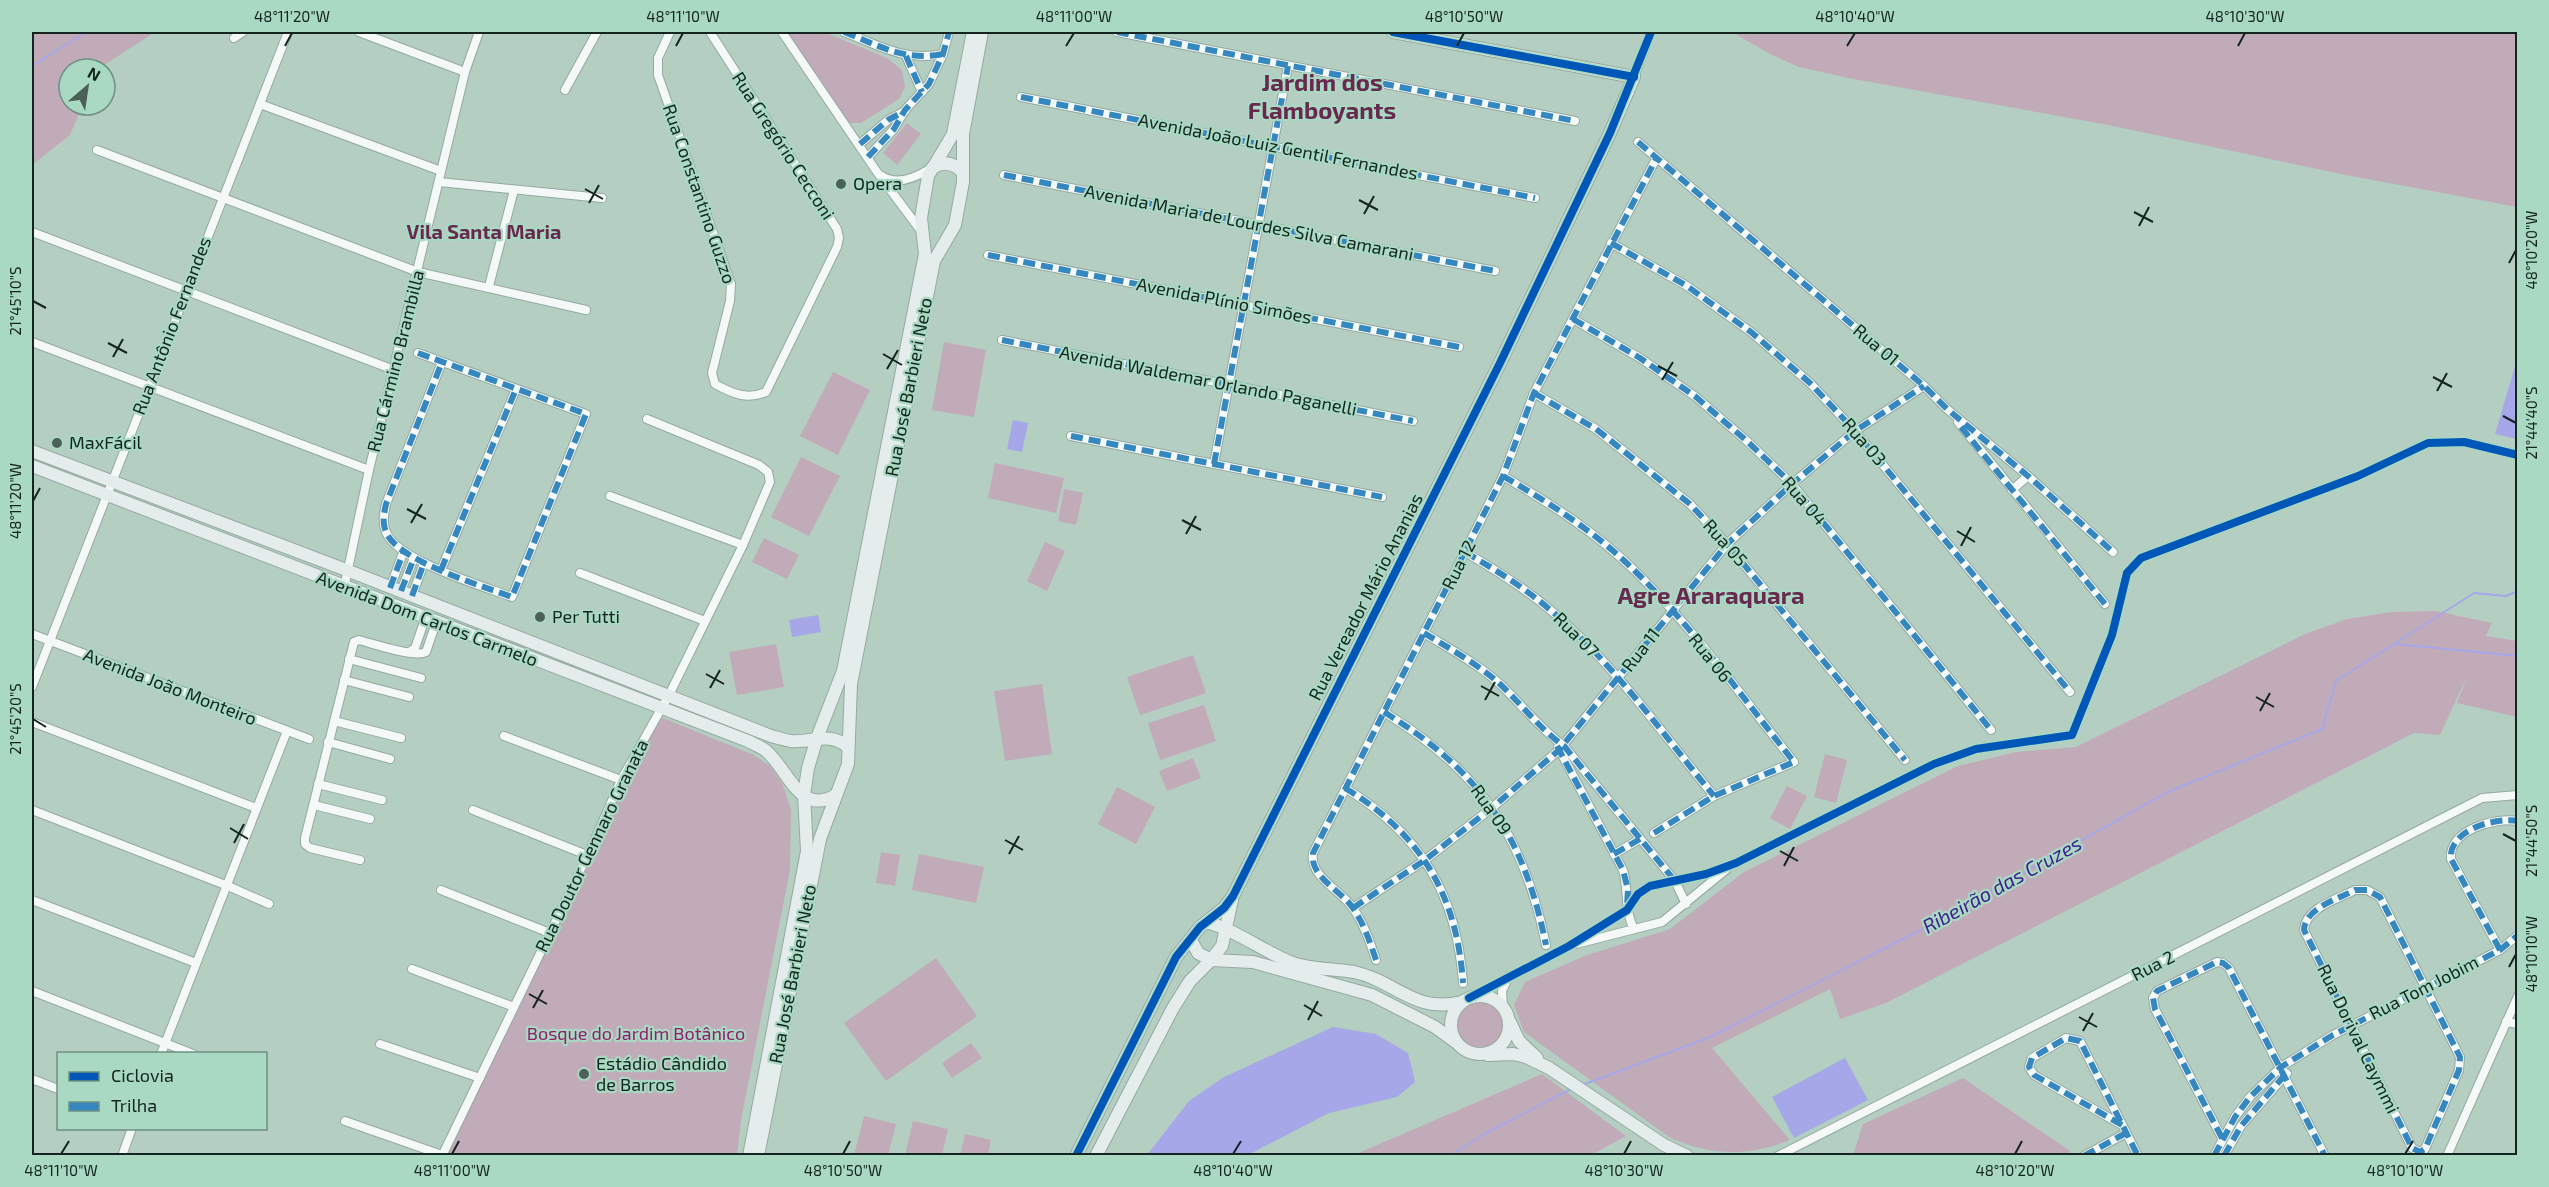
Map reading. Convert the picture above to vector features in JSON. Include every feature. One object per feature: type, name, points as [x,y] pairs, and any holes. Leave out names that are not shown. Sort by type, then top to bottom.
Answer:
[{"type":"street","points":[[234,38],[243,32]]},
{"type":"street","name":"Rua Antônio Fernandes","points":[[32,687],[288,32]]},
{"type":"street","points":[[359,32],[465,72]]},
{"type":"street","name":"Rua Cármino Brambilla","points":[[344,588],[369,470],[465,72],[479,32]]},
{"type":"street","points":[[565,90],[597,32]]},
{"type":"street","name":"Rua Constantino Guzzo","points":[[670,32],[658,58],[658,75],[731,284],[730,301],[712,373],[715,384],[744,397],[766,392]]},
{"type":"street","name":"Rua Gregório Cecconi","points":[[710,32],[839,235],[837,247],[766,392]]},
{"type":"street","points":[[782,32],[877,172],[921,231],[933,238],[950,235]]},
{"type":"street","points":[[844,32],[906,56],[927,57],[943,54]]},
{"type":"street","points":[[868,157],[894,129],[905,110],[928,84],[943,54],[949,32]]},
{"type":"street","name":"Rua José Barbieri Neto","points":[[749,1155],[807,851],[804,795],[808,768],[816,738],[843,671],[925,254],[921,231],[926,186],[932,168],[953,134],[973,32]]},
{"type":"street","name":"Rua José Barbieri Neto","points":[[758,1155],[820,839],[845,775],[851,684],[934,261],[941,246],[956,225],[963,182],[963,134],[982,32]]},
{"type":"street","points":[[1117,32],[1575,121]]},
{"type":"street","points":[[1394,32],[1634,77]]},
{"type":"street","name":"Rua Vereador Mário Ananias","points":[[1076,1155],[1176,957],[1206,922],[1224,908],[1233,896],[1500,363],[1611,133],[1652,32]]},
{"type":"street","points":[[906,56],[922,92]]},
{"type":"street","points":[[1214,464],[1287,66]]},
{"type":"street","name":"Avenida João Luiz Gentil Fernandes","points":[[1021,97],[1535,198]]},
{"type":"street","points":[[260,104],[441,171]]},
{"type":"street","points":[[860,144],[888,120],[905,110]]},
{"type":"street","name":"Rua 01","points":[[1638,142],[1924,386],[1947,409],[2028,476],[2113,552]]},
{"type":"street","points":[[97,150],[418,272],[586,309]]},
{"type":"street","name":"Rua 12","points":[[1376,960],[1368,936],[1353,908],[1317,872],[1312,860],[1314,850],[1503,476],[1534,393],[1656,159]]},
{"type":"street","points":[[877,172],[888,180],[900,180],[919,175],[940,163],[948,163],[962,172]]},
{"type":"street","name":"Avenida Maria de Lourdes Silva Camarani","points":[[1004,175],[1495,271]]},
{"type":"street","points":[[439,183],[602,198]]},
{"type":"street","points":[[489,286],[514,190]]},
{"type":"street","points":[[32,232],[394,370]]},
{"type":"street","name":"Rua 03","points":[[1611,243],[1687,286],[1751,332],[1810,383],[1856,431],[2070,692]]},
{"type":"street","name":"Avenida Plínio Simões","points":[[988,255],[1459,348]]},
{"type":"street","name":"Rua 04","points":[[1573,319],[1640,358],[1696,397],[1792,484],[1991,730]]},
{"type":"street","name":"Avenida Waldemar Orlando Paganelli","points":[[1002,340],[1413,421]]},
{"type":"street","points":[[32,342],[148,388],[369,470]]},
{"type":"street","points":[[418,353],[586,414],[512,597],[403,553],[386,533],[383,519],[386,504],[442,362]]},
{"type":"street","name":"Rua 11","points":[[1353,908],[1425,860],[1493,807],[1562,748],[1727,544],[1792,484],[1856,431],[1924,386]]},
{"type":"street","points":[[441,570],[516,389]]},
{"type":"street","name":"Rua 05","points":[[1534,393],[1596,429],[1690,504],[1727,544],[1905,759]]},
{"type":"street","points":[[1947,409],[2105,604]]},
{"type":"street","name":"Rua Doutor Gennaro Granata","points":[[442,1155],[550,933],[621,780],[669,695],[743,545],[770,482],[768,472],[759,465],[647,419]]},
{"type":"street","points":[[1071,435],[1382,496]]},
{"type":"street","points":[[1457,1043],[1451,1026],[1456,1009],[1465,1000],[1569,946],[1627,910],[1638,894],[1650,886],[1706,874],[1736,863],[1934,764],[1977,749],[2072,735],[2112,635],[2127,573],[2136,561],[2358,476],[2428,442],[2464,442],[2517,455]]},
{"type":"street","name":"Avenida Dom Carlos Carmelo","points":[[32,451],[541,645],[771,736],[792,741],[833,738],[848,747]]},
{"type":"street","name":"Avenida Dom Carlos Carmelo","points":[[32,466],[765,750],[797,791],[804,795]]},
{"type":"street","name":"Rua 06","points":[[1503,476],[1550,504],[1594,535],[1635,571],[1673,610],[1794,762],[1714,796]]},
{"type":"street","points":[[2012,490],[2028,476]]},
{"type":"street","points":[[610,496],[743,545]]},
{"type":"street","points":[[212,537],[217,522]]},
{"type":"street","name":"Rua 07","points":[[1465,552],[1508,578],[1548,608],[1585,642],[1714,796]]},
{"type":"street","points":[[401,592],[403,553]]},
{"type":"street","points":[[401,592],[414,558]]},
{"type":"street","points":[[401,592],[424,563]]},
{"type":"street","points":[[580,573],[705,621]]},
{"type":"street","points":[[360,860],[310,848],[305,844],[349,659],[356,640],[409,652],[415,648],[431,621]]},
{"type":"street","points":[[1424,633],[1463,656],[1499,683],[1553,738],[1675,881],[1686,904]]},
{"type":"street","name":"Avenida João Monteiro","points":[[32,634],[309,739]]},
{"type":"street","points":[[535,660],[541,645]]},
{"type":"street","points":[[349,659],[421,678]]},
{"type":"street","points":[[344,680],[409,697]]},
{"type":"street","name":"Rua 09","points":[[1384,712],[1416,731],[1446,755],[1493,807],[1514,843],[1528,875],[1539,909],[1546,945]]},
{"type":"street","points":[[334,721],[401,738]]},
{"type":"street","points":[[32,722],[256,808]]},
{"type":"street","points":[[161,1052],[287,731]]},
{"type":"street","points":[[504,736],[621,780]]},
{"type":"street","points":[[328,742],[390,759]]},
{"type":"street","points":[[1562,748],[1626,880],[1627,910],[1634,929]]},
{"type":"street","points":[[318,784],[382,800]]},
{"type":"street","points":[[1345,788],[1370,803],[1392,822],[1425,860],[1444,894],[1455,922],[1461,953],[1463,983]]},
{"type":"street","points":[[804,795],[818,802],[826,802],[836,795]]},
{"type":"street","name":"Rua 2","points":[[1778,1155],[1789,1153],[2482,798],[2517,795]]},
{"type":"street","points":[[1654,833],[1714,796]]},
{"type":"street","points":[[314,806],[370,819]]},
{"type":"street","points":[[32,810],[269,904]]},
{"type":"street","points":[[473,810],[587,855]]},
{"type":"street","points":[[2499,950],[2451,858],[2451,849],[2458,837],[2492,821],[2505,819],[2517,821]]},
{"type":"street","points":[[1614,854],[1640,839]]},
{"type":"street","points":[[1569,946],[1662,921],[1736,863]]},
{"type":"street","points":[[441,890],[550,933]]},
{"type":"street","name":"Rua Dorival Caymmi","points":[[2355,890],[2370,891],[2380,897],[2458,1052],[2460,1061],[2459,1070],[2425,1149],[2419,1152],[2412,1148],[2351,1025],[2304,930],[2305,921],[2312,913],[2355,890]]},
{"type":"street","name":"Rua Vereador Mário Ananias","points":[[1211,960],[1221,946],[1233,896]]},
{"type":"street","points":[[32,900],[196,963]]},
{"type":"street","points":[[1206,922],[1226,929],[1293,963],[1355,972],[1423,1004],[1438,1006],[1476,996],[1491,998],[1506,1012],[1519,1041],[1549,1068],[1664,1145],[1687,1155]]},
{"type":"street","name":"Rua Tom Jobim","points":[[2214,1155],[2222,1138],[2250,1096],[2298,1058],[2351,1025],[2499,950],[2517,935]]},
{"type":"street","points":[[1191,940],[1198,953],[1211,960],[1253,962],[1372,995],[1435,1027],[1468,1052],[1488,1055],[1513,1054],[1526,1057],[1549,1068]]},
{"type":"street","points":[[1096,1155],[1173,1008],[1190,981],[1211,960]]},
{"type":"street","points":[[2222,1138],[2155,1009],[2153,998],[2157,991],[2215,962],[2223,963],[2229,968],[2325,1155]]},
{"type":"street","points":[[412,969],[513,1007]]},
{"type":"street","points":[[1488,1055],[1503,1043],[1508,1035],[1502,991],[1510,975]]},
{"type":"street","points":[[32,990],[191,1052]]},
{"type":"street","points":[[2447,1155],[2517,996]]},
{"type":"street","points":[[2506,1022],[2517,1024]]},
{"type":"street","points":[[2124,1129],[2034,1075],[2029,1065],[2033,1056],[2064,1039],[2073,1038],[2081,1042],[2138,1155]]},
{"type":"street","points":[[381,1044],[480,1078]]},
{"type":"street","name":"Rua Tom Jobim","points":[[2227,1153],[2247,1119],[2283,1071]]},
{"type":"street","points":[[32,1079],[57,1089]]},
{"type":"street","points":[[345,1121],[442,1155]]},
{"type":"street","points":[[2084,1155],[2124,1129]]},
{"type":"street","points":[[122,1155],[131,1130]]},
{"type":"street","points":[[1664,1145],[1672,1155]]},
{"type":"green space","points":[[32,32],[155,32],[116,57],[57,57],[57,117],[78,117],[70,135],[32,165]]},
{"type":"green space","points":[[785,32],[824,32],[887,58],[902,70],[905,87],[899,99],[861,123],[849,123]]},
{"type":"green space","points":[[1732,32],[2517,32],[2517,207],[2346,175],[2108,125],[1848,78],[1799,67],[1772,55]]},
{"type":"green space","points":[[907,123],[921,134],[897,165],[883,153]]},
{"type":"green space","points":[[944,342],[986,350],[974,417],[932,410]]},
{"type":"green space","points":[[833,372],[870,390],[838,455],[800,436]]},
{"type":"green space","points":[[801,457],[840,476],[809,536],[771,517]]},
{"type":"green space","points":[[995,463],[1064,478],[1056,513],[988,498]]},
{"type":"green space","points":[[1064,489],[1083,493],[1076,525],[1058,521]]},
{"type":"green space","points":[[764,538],[799,555],[787,579],[752,562]]},
{"type":"green space","points":[[1045,542],[1065,551],[1047,591],[1027,581]]},
{"type":"green space","points":[[2435,611],[2492,623],[2486,636],[2517,641],[2517,717],[2457,703],[2468,674],[2440,735],[2414,733],[1886,1003],[1840,1019],[1830,989],[1712,1048],[1790,1140],[1744,1152],[1729,1152],[1699,1148],[1669,1137],[1524,1032],[1514,1005],[1525,982],[1587,955],[1670,929],[1744,872],[1958,766],[2016,752],[2076,747],[2305,634],[2347,619],[2391,612]]},
{"type":"green space","points":[[776,644],[784,687],[737,695],[729,652]]},
{"type":"green space","points":[[1193,655],[1206,693],[1140,715],[1127,677]]},
{"type":"green space","points":[[1042,684],[1052,754],[1005,761],[994,691]]},
{"type":"green space","points":[[1204,705],[1216,741],[1160,760],[1148,723]]},
{"type":"green space","name":"Bosque do Jardim Botânico","points":[[658,716],[754,755],[770,766],[782,783],[791,809],[790,870],[741,1120],[737,1155],[442,1156]]},
{"type":"green space","points":[[1825,754],[1847,760],[1836,803],[1814,797]]},
{"type":"green space","points":[[1193,758],[1201,778],[1167,791],[1159,771]]},
{"type":"green space","points":[[1787,786],[1807,796],[1790,829],[1770,818]]},
{"type":"green space","points":[[1117,787],[1155,807],[1136,844],[1098,824]]},
{"type":"green space","points":[[881,852],[900,855],[895,886],[876,883]]},
{"type":"green space","points":[[919,854],[984,867],[976,903],[912,890]]},
{"type":"green space","points":[[936,958],[977,1016],[886,1081],[844,1023]]},
{"type":"green space","points":[[1480,1002],[1489,1003],[1497,1008],[1502,1016],[1502,1034],[1497,1042],[1489,1047],[1480,1048],[1471,1047],[1463,1042],[1458,1034],[1457,1025],[1458,1016],[1463,1008],[1471,1003]]},
{"type":"green space","points":[[971,1043],[982,1058],[952,1078],[942,1063]]},
{"type":"green space","points":[[1542,1074],[1626,1136],[1591,1155],[1354,1155]]},
{"type":"green space","points":[[1963,1078],[2070,1151],[2067,1155],[1853,1155],[1863,1124]]},
{"type":"green space","points":[[864,1116],[896,1124],[888,1155],[854,1155]]},
{"type":"green space","points":[[913,1121],[948,1129],[942,1155],[905,1155]]},
{"type":"green space","points":[[965,1134],[991,1140],[988,1155],[960,1155]]},
{"type":"water","points":[[2517,360],[2517,439],[2495,434]]},
{"type":"water","points":[[1013,420],[1028,423],[1022,452],[1007,449]]},
{"type":"water","points":[[818,615],[821,632],[792,637],[789,620]]},
{"type":"water","points":[[1333,1027],[1376,1034],[1408,1053],[1415,1082],[1397,1097],[1329,1113],[1248,1155],[1147,1155],[1189,1101],[1224,1077]]},
{"type":"water","points":[[1845,1058],[1868,1100],[1794,1138],[1772,1097]]},
{"type":"waterway","points":[[32,66],[86,32]]},
{"type":"waterway","name":"Ribeirão das Cruzes","points":[[1582,1085],[1710,1037],[1913,934],[2168,792],[2322,729],[2336,681],[2474,593],[2506,596],[2518,591]]},
{"type":"waterway","points":[[2395,644],[2518,656]]},
{"type":"waterway","name":"Ribeirão das Cruzes","points":[[1450,1156],[1486,1133],[1571,1089]]},
{"type":"marked path","points":[[844,32],[904,54],[916,56],[943,54]]},
{"type":"marked path","points":[[868,157],[894,129],[905,110],[929,84],[943,54],[949,32]]},
{"type":"marked path","points":[[1117,32],[1575,121]]},
{"type":"marked path","points":[[906,56],[922,92]]},
{"type":"marked path","points":[[1214,464],[1288,66]]},
{"type":"marked path","points":[[1021,97],[1535,198]]},
{"type":"marked path","points":[[860,144],[888,120],[903,112]]},
{"type":"marked path","points":[[1638,142],[1924,386],[1947,409],[2028,476],[2113,552]]},
{"type":"marked path","points":[[1376,960],[1357,914],[1348,901],[1321,876],[1313,862],[1313,853],[1503,476],[1534,393],[1656,159]]},
{"type":"marked path","points":[[1004,175],[1495,271]]},
{"type":"marked path","points":[[1611,243],[1687,286],[1751,332],[1810,383],[1855,431],[2070,692]]},
{"type":"marked path","points":[[988,255],[1459,347]]},
{"type":"marked path","points":[[1573,319],[1640,358],[1696,397],[1792,484],[1991,730]]},
{"type":"marked path","points":[[1002,340],[1413,421]]},
{"type":"marked path","points":[[418,353],[586,414],[512,597],[442,571],[406,553],[393,543],[385,529],[386,504],[442,362]]},
{"type":"marked path","points":[[1353,908],[1425,860],[1493,807],[1559,750],[1727,544],[1792,484],[1855,431],[1924,386]]},
{"type":"marked path","points":[[441,570],[516,389]]},
{"type":"marked path","points":[[1534,393],[1596,429],[1690,504],[1727,544],[1905,760]]},
{"type":"marked path","points":[[1961,427],[2105,604]]},
{"type":"marked path","points":[[1071,436],[1382,497]]},
{"type":"marked path","points":[[1503,476],[1573,520],[1606,544],[1636,572],[1698,641],[1794,762],[1714,796],[1654,833]]},
{"type":"marked path","points":[[1465,552],[1528,592],[1571,629],[1615,674],[1714,796]]},
{"type":"marked path","points":[[390,588],[403,553]]},
{"type":"marked path","points":[[401,591],[414,558]]},
{"type":"marked path","points":[[412,596],[424,563]]},
{"type":"marked path","points":[[1424,633],[1492,677],[1564,746],[1675,881]]},
{"type":"marked path","points":[[1384,712],[1446,757],[1471,782],[1492,809],[1510,838],[1525,870],[1537,906],[1546,945]]},
{"type":"marked path","points":[[1557,746],[1623,870],[1628,890],[1627,906]]},
{"type":"marked path","points":[[1345,788],[1372,806],[1395,826],[1430,870],[1453,922],[1463,983]]},
{"type":"marked path","points":[[2500,950],[2451,859],[2452,849],[2457,840],[2475,828],[2497,821],[2518,821]]},
{"type":"marked path","points":[[1614,854],[1640,839]]},
{"type":"marked path","points":[[2355,890],[2367,890],[2380,897],[2460,1057],[2459,1070],[2425,1149],[2420,1152],[2412,1148],[2304,930],[2306,922],[2316,910],[2355,890]]},
{"type":"marked path","points":[[2214,1156],[2235,1117],[2250,1097],[2281,1067],[2333,1035],[2500,950],[2518,935]]},
{"type":"marked path","points":[[2222,1138],[2155,1009],[2153,998],[2157,991],[2217,962],[2229,968],[2325,1156]]},
{"type":"marked path","points":[[2122,1125],[2034,1075],[2029,1067],[2032,1058],[2066,1038],[2080,1041],[2138,1156]]},
{"type":"marked path","points":[[2224,1156],[2241,1126],[2289,1070]]},
{"type":"marked path","points":[[2084,1156],[2126,1133]]},
{"type":"cycle path","points":[[1393,32],[1634,77]]},
{"type":"cycle path","points":[[1076,1156],[1176,957],[1200,927],[1224,908],[1233,896],[1500,363],[1610,133],[1651,32]]},
{"type":"cycle path","points":[[1469,998],[1569,946],[1627,910],[1638,894],[1650,886],[1706,874],[1736,863],[1934,764],[1976,749],[2072,735],[2112,635],[2127,573],[2141,558],[2358,476],[2428,443],[2464,442],[2518,455]]},
{"type":"place","name":"Opera","points":[[841,184]]},
{"type":"place","name":"MaxFácil","points":[[57,443]]},
{"type":"place","name":"Per Tutti","points":[[540,617]]},
{"type":"place","name":"Estádio Cândido de Barros","points":[[584,1074]]},
{"type":"district","name":"Jardim dos Flamboyants","points":[[1322,97]]},
{"type":"district","name":"Vila Santa Maria","points":[[484,232]]},
{"type":"district","name":"Agre Araraquara","points":[[1711,596]]}]
